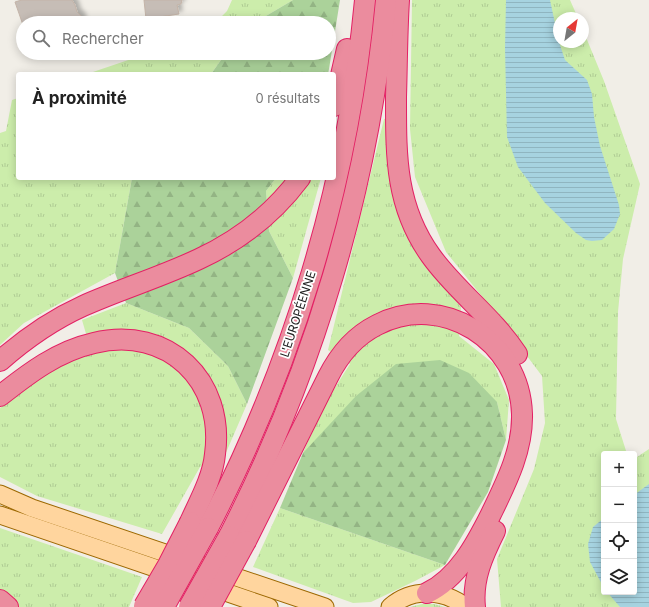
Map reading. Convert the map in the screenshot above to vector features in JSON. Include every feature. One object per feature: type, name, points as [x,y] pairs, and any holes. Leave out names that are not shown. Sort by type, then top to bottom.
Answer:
[{"type":"highway","points":[[336,97],[345,59],[354,0]]},
{"type":"highway","name":"L'EUROPÉENNE","points":[[164,607],[199,525],[231,481],[263,410],[288,347],[326,223],[341,160],[355,84],[365,0]]},
{"type":"highway","name":"L'EUROPÉENNE","points":[[189,607],[237,538],[256,482],[285,413],[331,282],[364,154],[376,81],[386,0]]},
{"type":"highway","points":[[398,0],[396,153],[406,205],[418,234],[436,263],[501,333],[514,350],[527,374],[533,401],[533,429],[528,456],[517,486],[483,558],[475,584],[475,607]]},
{"type":"highway","points":[[0,361],[34,333],[67,314],[104,297],[187,264],[228,243],[267,214],[298,180]]},
{"type":"highway","points":[[210,607],[237,538],[336,362],[348,346],[370,329],[384,321],[413,315],[451,319],[481,334],[495,346],[505,359],[514,377],[520,395],[522,414],[521,434],[516,457],[508,478],[477,540],[449,578],[427,593]]},
{"type":"highway","points":[[0,396],[46,362],[75,348],[96,342],[131,340],[157,346],[173,354],[193,370],[203,385],[213,409],[216,427],[216,447],[213,467],[199,525],[144,607]]},
{"type":"highway","points":[[0,600],[8,607]]},
{"type":"main road","points":[[0,494],[32,508],[325,607]]},
{"type":"main road","points":[[0,515],[269,607]]},
{"type":"main road","points":[[390,607],[406,597],[427,593],[448,596],[457,600],[466,607]]},
{"type":"green space","points":[[232,0],[293,0],[266,16],[222,16],[227,11]]},
{"type":"green space","points":[[293,0],[340,0],[336,25],[336,16],[266,16]]},
{"type":"green space","points":[[412,0],[570,0],[575,12],[553,12],[553,48],[589,48],[589,45],[604,81],[640,184],[623,259],[618,312],[616,419],[626,451],[601,451],[601,595],[637,595],[637,457],[649,449],[649,607],[501,607],[497,559],[534,469],[545,423],[542,376],[484,299],[446,252],[415,177],[410,129]]},
{"type":"green space","points":[[128,60],[221,60],[212,72],[93,72]]},
{"type":"green space","points":[[221,60],[330,60],[328,72],[212,72]]},
{"type":"green space","points":[[16,99],[16,180],[132,180],[115,273],[24,323],[0,345],[0,133],[6,131],[12,100]]},
{"type":"green space","points":[[388,118],[437,277],[461,307],[459,336],[494,364],[509,400],[506,440],[497,402],[303,453],[322,408],[350,364],[328,350],[384,119]]},
{"type":"green space","points":[[132,180],[274,180],[266,191],[269,231],[293,278],[247,404],[228,366],[189,328],[126,303],[115,273]]},
{"type":"green space","points":[[274,180],[320,180],[293,278],[269,231],[266,191]]},
{"type":"green space","points":[[126,303],[189,328],[228,366],[247,404],[225,455],[200,467],[162,534],[37,496],[0,477],[0,408],[37,375],[91,351],[82,320]]},
{"type":"green space","points":[[440,360],[469,373],[497,402],[506,440],[488,492],[445,565],[280,508],[303,453],[356,396],[396,364]]},
{"type":"green space","points":[[280,508],[445,565],[371,602],[353,603],[253,567]]},
{"type":"green space","points":[[0,528],[142,577],[129,607],[0,607]]},
{"type":"green space","points":[[422,604],[434,604],[445,607],[410,607]]},
{"type":"water","points":[[506,0],[550,0],[553,14],[553,48],[561,48],[565,60],[587,80],[592,94],[594,117],[600,146],[619,205],[620,214],[614,229],[602,240],[586,240],[576,233],[545,203],[518,167],[507,137],[505,48]]},
{"type":"water","points":[[649,484],[649,607],[620,607],[610,595],[637,595],[637,493]]},
{"type":"water","points":[[601,520],[601,582],[590,562],[588,544],[593,527]]},
{"type":"building","points":[[22,0],[72,0],[77,12],[81,16],[20,16],[15,2]]},
{"type":"building","points":[[144,0],[182,0],[181,4],[177,5],[179,14],[166,16],[146,16]]}]
